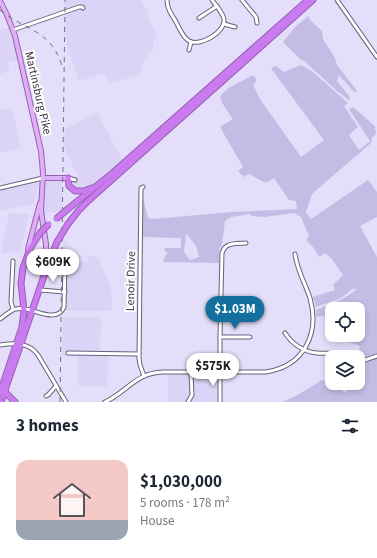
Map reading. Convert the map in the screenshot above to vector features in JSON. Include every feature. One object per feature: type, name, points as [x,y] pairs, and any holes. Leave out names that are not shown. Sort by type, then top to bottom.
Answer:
[{"type":"highway","points":[[19,344],[23,324],[24,308],[21,283],[23,268],[30,249],[40,233],[130,158],[308,0]]},
{"type":"highway","points":[[1,402],[1,389],[8,377],[57,242],[75,214],[313,0]]},
{"type":"highway","points":[[68,178],[69,185],[74,190],[78,192],[87,190],[97,185],[130,158]]},
{"type":"highway","points":[[1,389],[8,377]]},
{"type":"highway","points":[[8,377],[7,390],[15,402]]},
{"type":"highway","points":[[1,389],[10,395]]},
{"type":"main road","name":"Martinsburg Pike","points":[[0,1],[13,30],[43,162],[42,193]]},
{"type":"main road","points":[[43,178],[68,178]]},
{"type":"main road","points":[[23,268],[42,193]]},
{"type":"main road","points":[[42,193],[42,215],[47,253],[42,282]]},
{"type":"street","points":[[167,0],[168,8],[182,33],[191,42],[200,42],[213,36],[220,31],[224,24],[223,16],[212,0]]},
{"type":"street","points":[[242,0],[256,17],[257,23]]},
{"type":"street","points":[[337,0],[377,57]]},
{"type":"street","points":[[199,18],[217,6]]},
{"type":"street","points":[[13,30],[81,7],[83,8]]},
{"type":"street","points":[[224,24],[235,27]]},
{"type":"street","points":[[189,50],[191,42]]},
{"type":"street","points":[[0,188],[43,178]]},
{"type":"street","points":[[68,178],[76,180]]},
{"type":"street","name":"Lenoir Drive","points":[[143,187],[141,188],[139,354],[144,376]]},
{"type":"street","points":[[220,402],[222,251],[224,247],[229,245],[246,243]]},
{"type":"street","points":[[105,402],[144,376],[159,372],[266,372],[283,368],[292,362],[304,350],[312,330],[313,323],[309,296],[296,262],[295,254]]},
{"type":"street","points":[[12,261],[11,302],[13,309]]},
{"type":"street","points":[[0,319],[13,309],[24,308],[50,316],[59,313],[64,308],[65,265],[67,262]]},
{"type":"street","points":[[40,290],[65,292]]},
{"type":"street","points":[[285,333],[292,341],[304,350],[315,353],[325,353]]},
{"type":"street","points":[[220,337],[250,337]]},
{"type":"street","points":[[0,345],[19,344],[31,348],[66,402]]},
{"type":"street","points":[[68,353],[139,354]]},
{"type":"street","points":[[365,360],[377,356]]},
{"type":"street","points":[[188,402],[192,395],[191,372]]},
{"type":"street","points":[[46,396],[56,386]]},
{"type":"shaded area","points":[[65,0],[141,0],[149,14],[147,16],[156,32],[156,36],[153,40],[153,50],[145,59],[141,67],[141,74],[110,84],[104,74],[79,81],[68,50],[65,28]]},
{"type":"shaded area","points":[[308,16],[322,31],[323,39],[335,58],[337,65],[357,91],[355,93],[339,75],[337,81],[349,96],[350,101],[303,60],[302,61],[283,42],[295,27]]},
{"type":"shaded area","points":[[11,27],[19,60],[8,62],[9,71],[0,74],[0,30]]},
{"type":"shaded area","points":[[301,65],[313,72],[348,103],[344,106],[358,127],[349,135],[359,150],[370,141],[349,109],[353,107],[375,126],[376,134],[372,138],[371,143],[312,194],[306,212],[311,219],[368,180],[377,192],[377,217],[360,226],[377,257],[377,354],[365,358],[365,350],[358,350],[360,346],[349,342],[365,342],[365,302],[336,302],[356,290],[354,288],[341,298],[325,302],[325,304],[316,307],[313,297],[335,290],[333,285],[343,275],[332,259],[325,253],[319,257],[314,248],[306,240],[309,236],[301,217],[294,213],[265,217],[252,216],[250,214],[231,217],[225,221],[222,245],[219,249],[219,263],[163,262],[168,253],[164,250],[165,248],[181,248],[181,238],[143,237],[143,197],[148,218],[152,219],[232,212],[297,209],[296,201],[289,200],[274,178],[266,183],[249,174],[244,177],[238,171],[243,167],[220,127],[233,119],[222,103],[220,96],[227,89],[253,75],[257,80],[253,85],[260,99],[301,157],[324,140],[271,68],[276,66],[284,72]],"holes":[[[186,233],[196,246],[199,257],[190,260],[184,252]]]},
{"type":"shaded area","points":[[12,108],[21,148],[0,153],[0,110]]},
{"type":"shaded area","points":[[97,112],[122,160],[95,184],[87,187],[75,187],[71,176],[78,176],[64,147],[65,129]]},
{"type":"shaded area","points":[[62,179],[61,211],[43,214],[42,207],[45,180]]},
{"type":"shaded area","points":[[32,182],[39,183],[34,203],[31,205],[0,211],[0,189]]},
{"type":"shaded area","points":[[9,213],[29,214],[20,252],[1,253]]},
{"type":"shaded area","points":[[66,240],[72,250],[74,259],[86,263],[88,261],[87,256],[96,256],[99,260],[111,286],[112,311],[62,311],[63,243]]},
{"type":"shaded area","points":[[325,306],[325,316],[316,317],[316,310]]},
{"type":"shaded area","points":[[63,317],[101,317],[100,356],[108,356],[107,386],[78,386],[78,356],[62,356]]},
{"type":"shaded area","points":[[377,358],[377,402],[282,402],[296,396],[322,380],[325,381],[325,390],[341,390],[346,393],[348,390],[365,390],[365,362]]},
{"type":"shaded area","points":[[168,373],[216,374],[219,377],[218,402],[168,402]]},
{"type":"railway","points":[[60,402],[65,0]]},
{"type":"railway","points":[[0,10],[44,38],[57,54],[62,66]]}]
